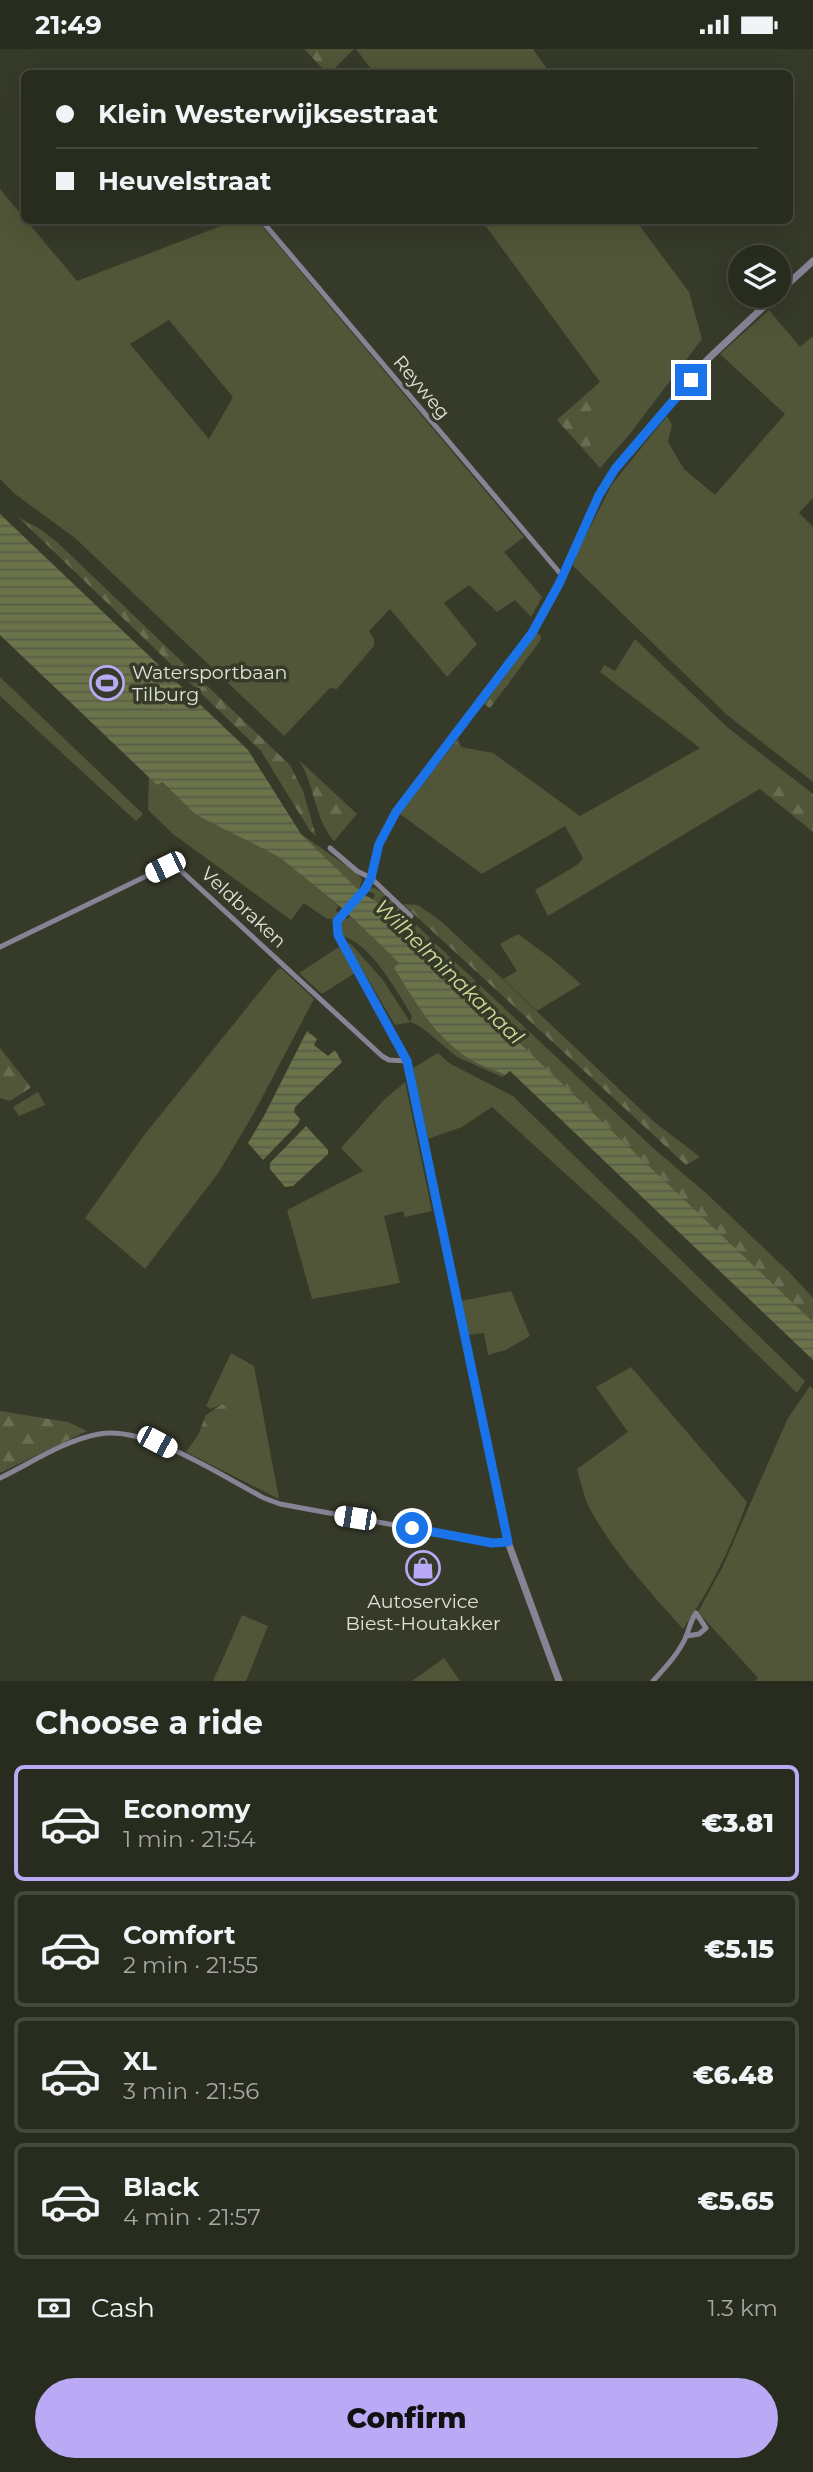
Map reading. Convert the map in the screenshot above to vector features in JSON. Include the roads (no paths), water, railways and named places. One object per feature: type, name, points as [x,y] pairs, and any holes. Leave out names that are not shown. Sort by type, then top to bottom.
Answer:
[{"type":"street","name":"Reyweg","points":[[265,224],[559,572]]},
{"type":"street","points":[[791,281],[813,261]]},
{"type":"street","points":[[559,1681],[508,1542],[407,1061],[338,935],[337,921],[365,889],[371,878],[379,844],[388,825],[532,633],[559,584],[599,495],[615,469],[708,359],[762,308]]},
{"type":"street","points":[[330,848],[357,871],[371,878],[411,916]]},
{"type":"street","name":"Veldbraken","points":[[0,947],[171,866],[178,868],[382,1056],[389,1060],[407,1061]]},
{"type":"street","points":[[0,1478],[88,1436],[130,1434],[157,1442],[255,1494],[280,1504],[492,1543],[508,1542]]},
{"type":"street","points":[[653,1681],[665,1669],[687,1636]]},
{"type":"place","name":"Watersportbaan Tilburg","points":[[107,683]]},
{"type":"place","name":"Autoservice Biest-Houtakker","points":[[423,1568]]},
{"type":"water label","name":"Wilhelminakanaal","points":[[449,972]]}]
